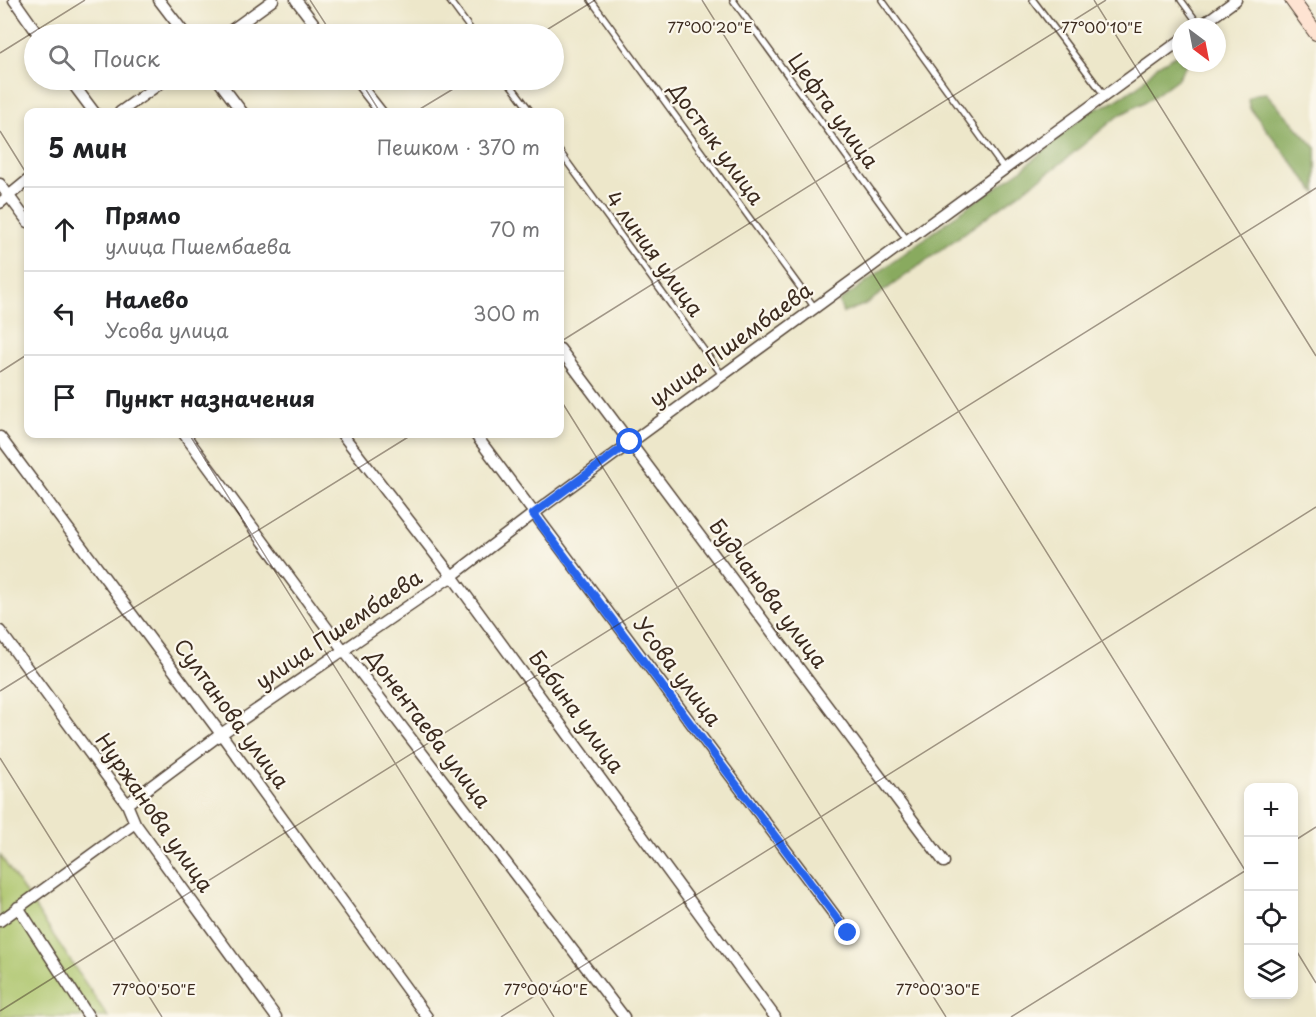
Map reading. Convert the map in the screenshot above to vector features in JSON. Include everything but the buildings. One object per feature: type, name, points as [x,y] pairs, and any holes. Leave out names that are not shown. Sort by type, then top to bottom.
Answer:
[{"type":"street","points":[[14,0],[31,24]]},
{"type":"street","points":[[159,0],[177,24]]},
{"type":"street","points":[[240,24],[273,0]]},
{"type":"street","points":[[296,0],[314,24]]},
{"type":"street","points":[[1210,18],[1236,0]]},
{"type":"street","points":[[1292,0],[1316,33]]},
{"type":"street","name":"улица Пшембаева","points":[[127,804],[221,734],[452,576],[630,442],[1172,47]]},
{"type":"street","points":[[78,90],[91,108]]},
{"type":"street","points":[[126,108],[151,90]]},
{"type":"street","points":[[226,90],[239,108]]},
{"type":"street","points":[[364,90],[378,108]]},
{"type":"street","points":[[0,203],[24,183]]},
{"type":"street","points":[[0,184],[24,216]]},
{"type":"street","name":"Будчанова улица","points":[[564,354],[944,862]]},
{"type":"street","name":"Султанова улица","points":[[0,437],[221,734],[427,1017]]},
{"type":"street","name":"Донентаева улица","points":[[187,438],[344,651],[624,1017]]},
{"type":"street","name":"Бабина улица","points":[[345,438],[452,576],[775,1017]]},
{"type":"street","name":"Усова улица","points":[[478,438],[848,933]]},
{"type":"street","name":"Нуржанова улица","points":[[0,631],[127,804],[135,823],[276,1017]]},
{"type":"street","points":[[0,921],[135,823]]},
{"type":"street","points":[[18,907],[89,1017]]},
{"type":"lane","points":[[448,0],[466,24]]},
{"type":"lane","name":"Достык улица","points":[[591,0],[815,308]]},
{"type":"lane","name":"Цефта улица","points":[[733,0],[906,240]]},
{"type":"lane","points":[[882,0],[1004,169]]},
{"type":"lane","points":[[1033,0],[1105,96]]},
{"type":"lane","points":[[1181,0],[1193,18]]},
{"type":"lane","points":[[514,90],[528,108]]},
{"type":"lane","name":"4 линия улица","points":[[564,158],[722,375]]},
{"type":"green space","points":[[1172,57],[1172,72],[1182,72],[1177,79],[1150,99],[1118,116],[1060,164],[866,304],[843,313],[839,302],[967,207],[1020,171],[1089,111],[1112,103],[1137,87],[1158,65]]},
{"type":"green space","points":[[1266,93],[1316,148],[1316,193],[1249,107],[1248,99],[1255,94]]},
{"type":"green space","points":[[0,855],[108,1017],[0,1017]]},
{"type":"route","points":[[630,442],[533,514],[848,933]]}]
